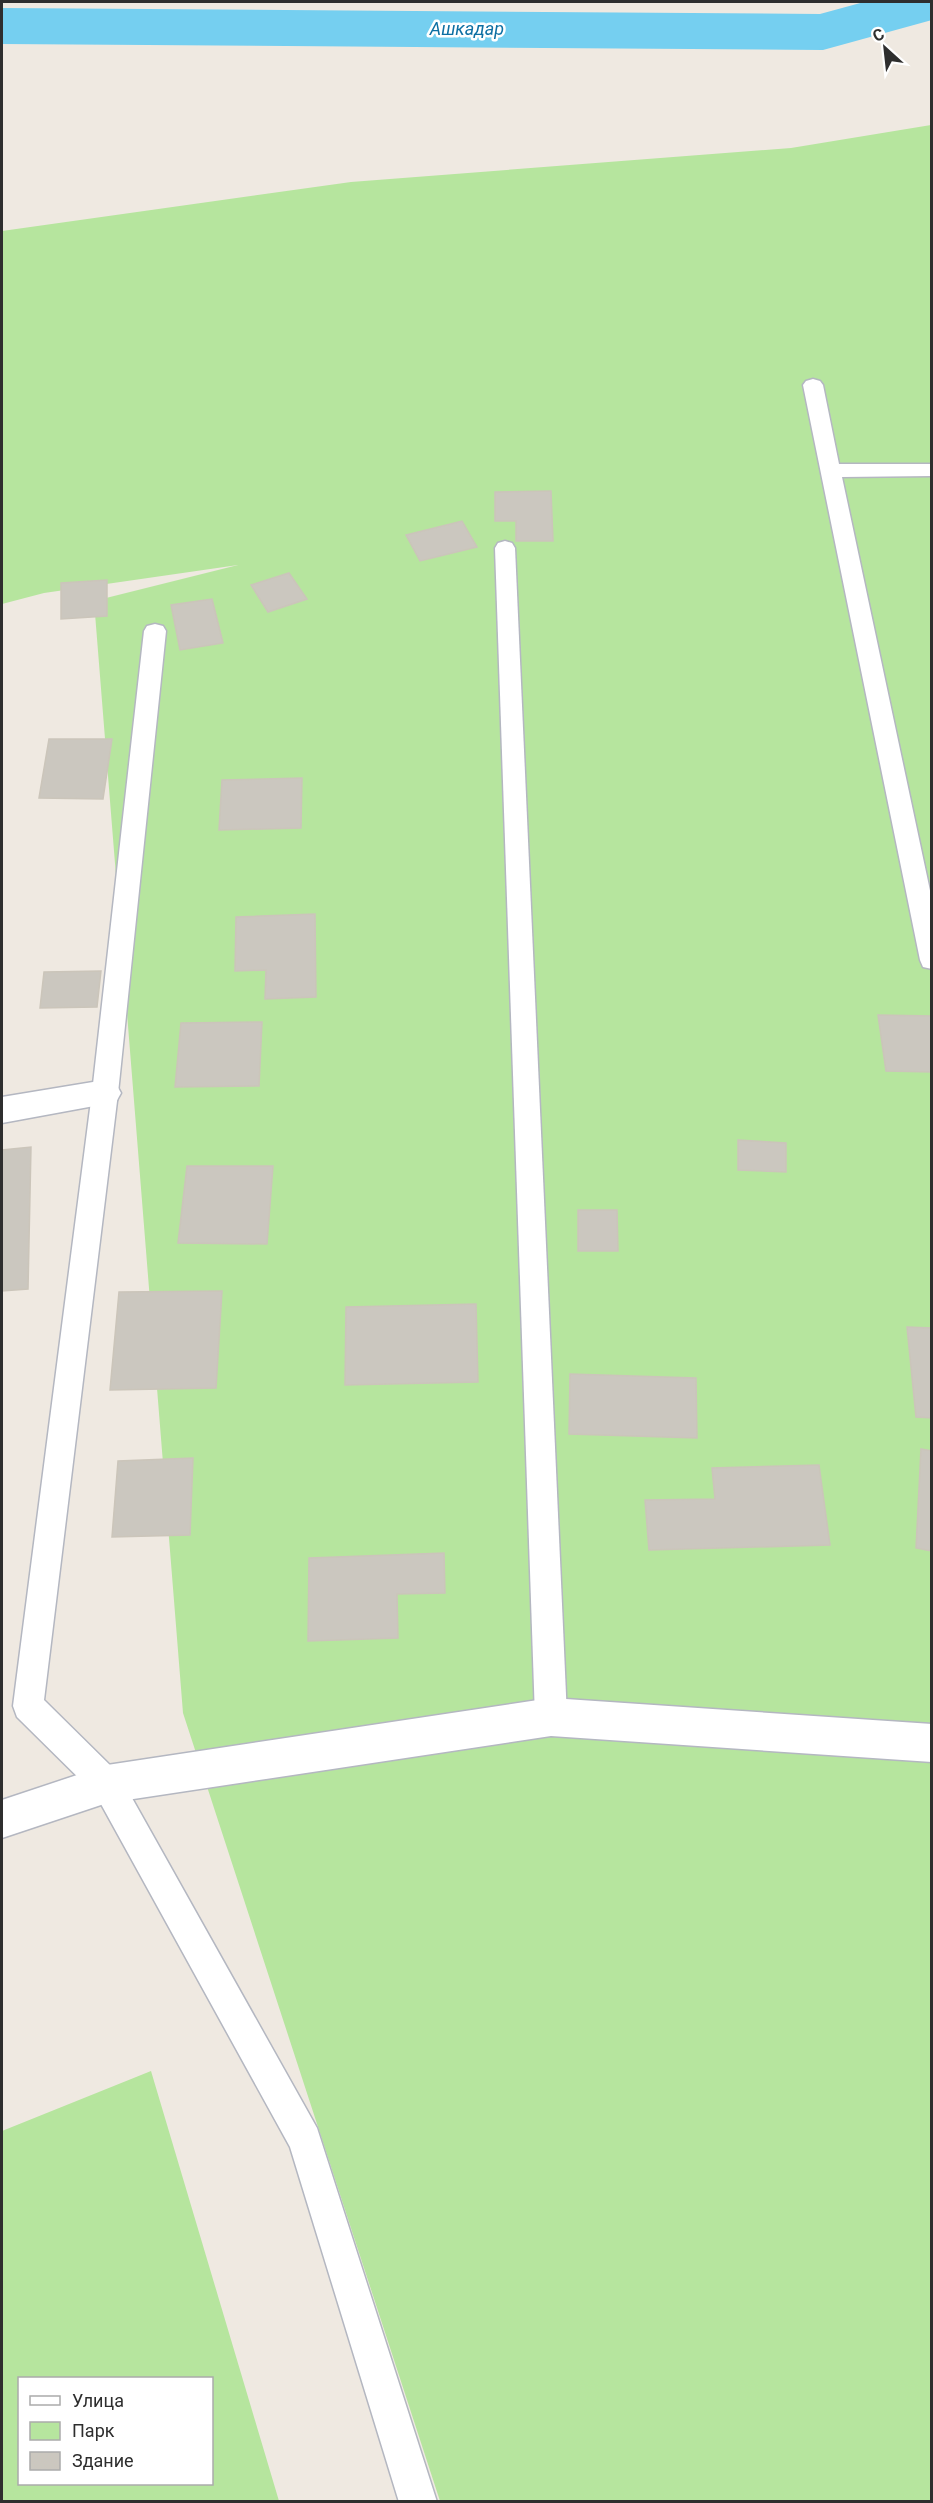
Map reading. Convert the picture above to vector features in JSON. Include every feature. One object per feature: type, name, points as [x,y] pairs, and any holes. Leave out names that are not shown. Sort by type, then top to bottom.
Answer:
[{"type":"street","points":[[2,1110],[105,1093]]},
{"type":"street","points":[[2,1819],[107,1784],[551,1717],[932,1743]]},
{"type":"lane","points":[[813,385],[932,960]]},
{"type":"lane","points":[[831,471],[932,470]]},
{"type":"lane","points":[[505,548],[551,1717]]},
{"type":"lane","points":[[155,631],[105,1093],[28,1706],[107,1784],[305,2140],[418,2502]]},
{"type":"green space","points":[[931,125],[931,2501],[440,2501],[183,1713],[94,601],[238,565],[44,593],[2,604],[2,231],[351,182],[791,148]]},
{"type":"green space","points":[[151,2071],[279,2501],[2,2501],[2,2131]]},
{"type":"building","points":[[551,491],[553,541],[516,541],[516,521],[495,521],[495,492]]},
{"type":"building","points":[[462,521],[477,547],[420,561],[406,535]]},
{"type":"building","points":[[289,573],[307,599],[268,612],[251,585]]},
{"type":"building","points":[[107,580],[107,616],[61,619],[61,583]]},
{"type":"building","points":[[212,599],[223,643],[180,650],[171,605]]},
{"type":"building","points":[[49,739],[112,739],[103,799],[39,798]]},
{"type":"building","points":[[302,778],[301,828],[219,830],[222,780]]},
{"type":"building","points":[[315,914],[316,997],[265,999],[266,970],[235,971],[236,917]]},
{"type":"building","points":[[101,971],[97,1007],[40,1008],[44,972]]},
{"type":"building","points":[[878,1015],[932,1016],[932,1072],[886,1071]]},
{"type":"building","points":[[262,1022],[259,1086],[175,1087],[181,1023]]},
{"type":"building","points":[[738,1140],[786,1143],[786,1172],[738,1170]]},
{"type":"building","points":[[31,1147],[28,1289],[2,1291],[2,1150]]},
{"type":"building","points":[[187,1166],[273,1166],[267,1244],[178,1243]]},
{"type":"building","points":[[578,1210],[617,1210],[618,1251],[578,1251]]},
{"type":"building","points":[[222,1291],[216,1388],[110,1390],[119,1292]]},
{"type":"building","points":[[476,1304],[478,1382],[345,1385],[346,1307]]},
{"type":"building","points":[[907,1327],[932,1328],[932,1418],[916,1417]]},
{"type":"building","points":[[570,1374],[696,1378],[697,1438],[569,1434]]},
{"type":"building","points":[[921,1449],[932,1451],[932,1551],[916,1548]]},
{"type":"building","points":[[193,1458],[190,1535],[112,1537],[118,1461]]},
{"type":"building","points":[[819,1465],[830,1545],[649,1550],[645,1500],[715,1499],[712,1468]]},
{"type":"building","points":[[444,1553],[445,1593],[397,1594],[398,1638],[308,1641],[309,1558]]},
{"type":"waterway","name":"Ашкадар","points":[[2,26],[823,32],[928,2]]}]
